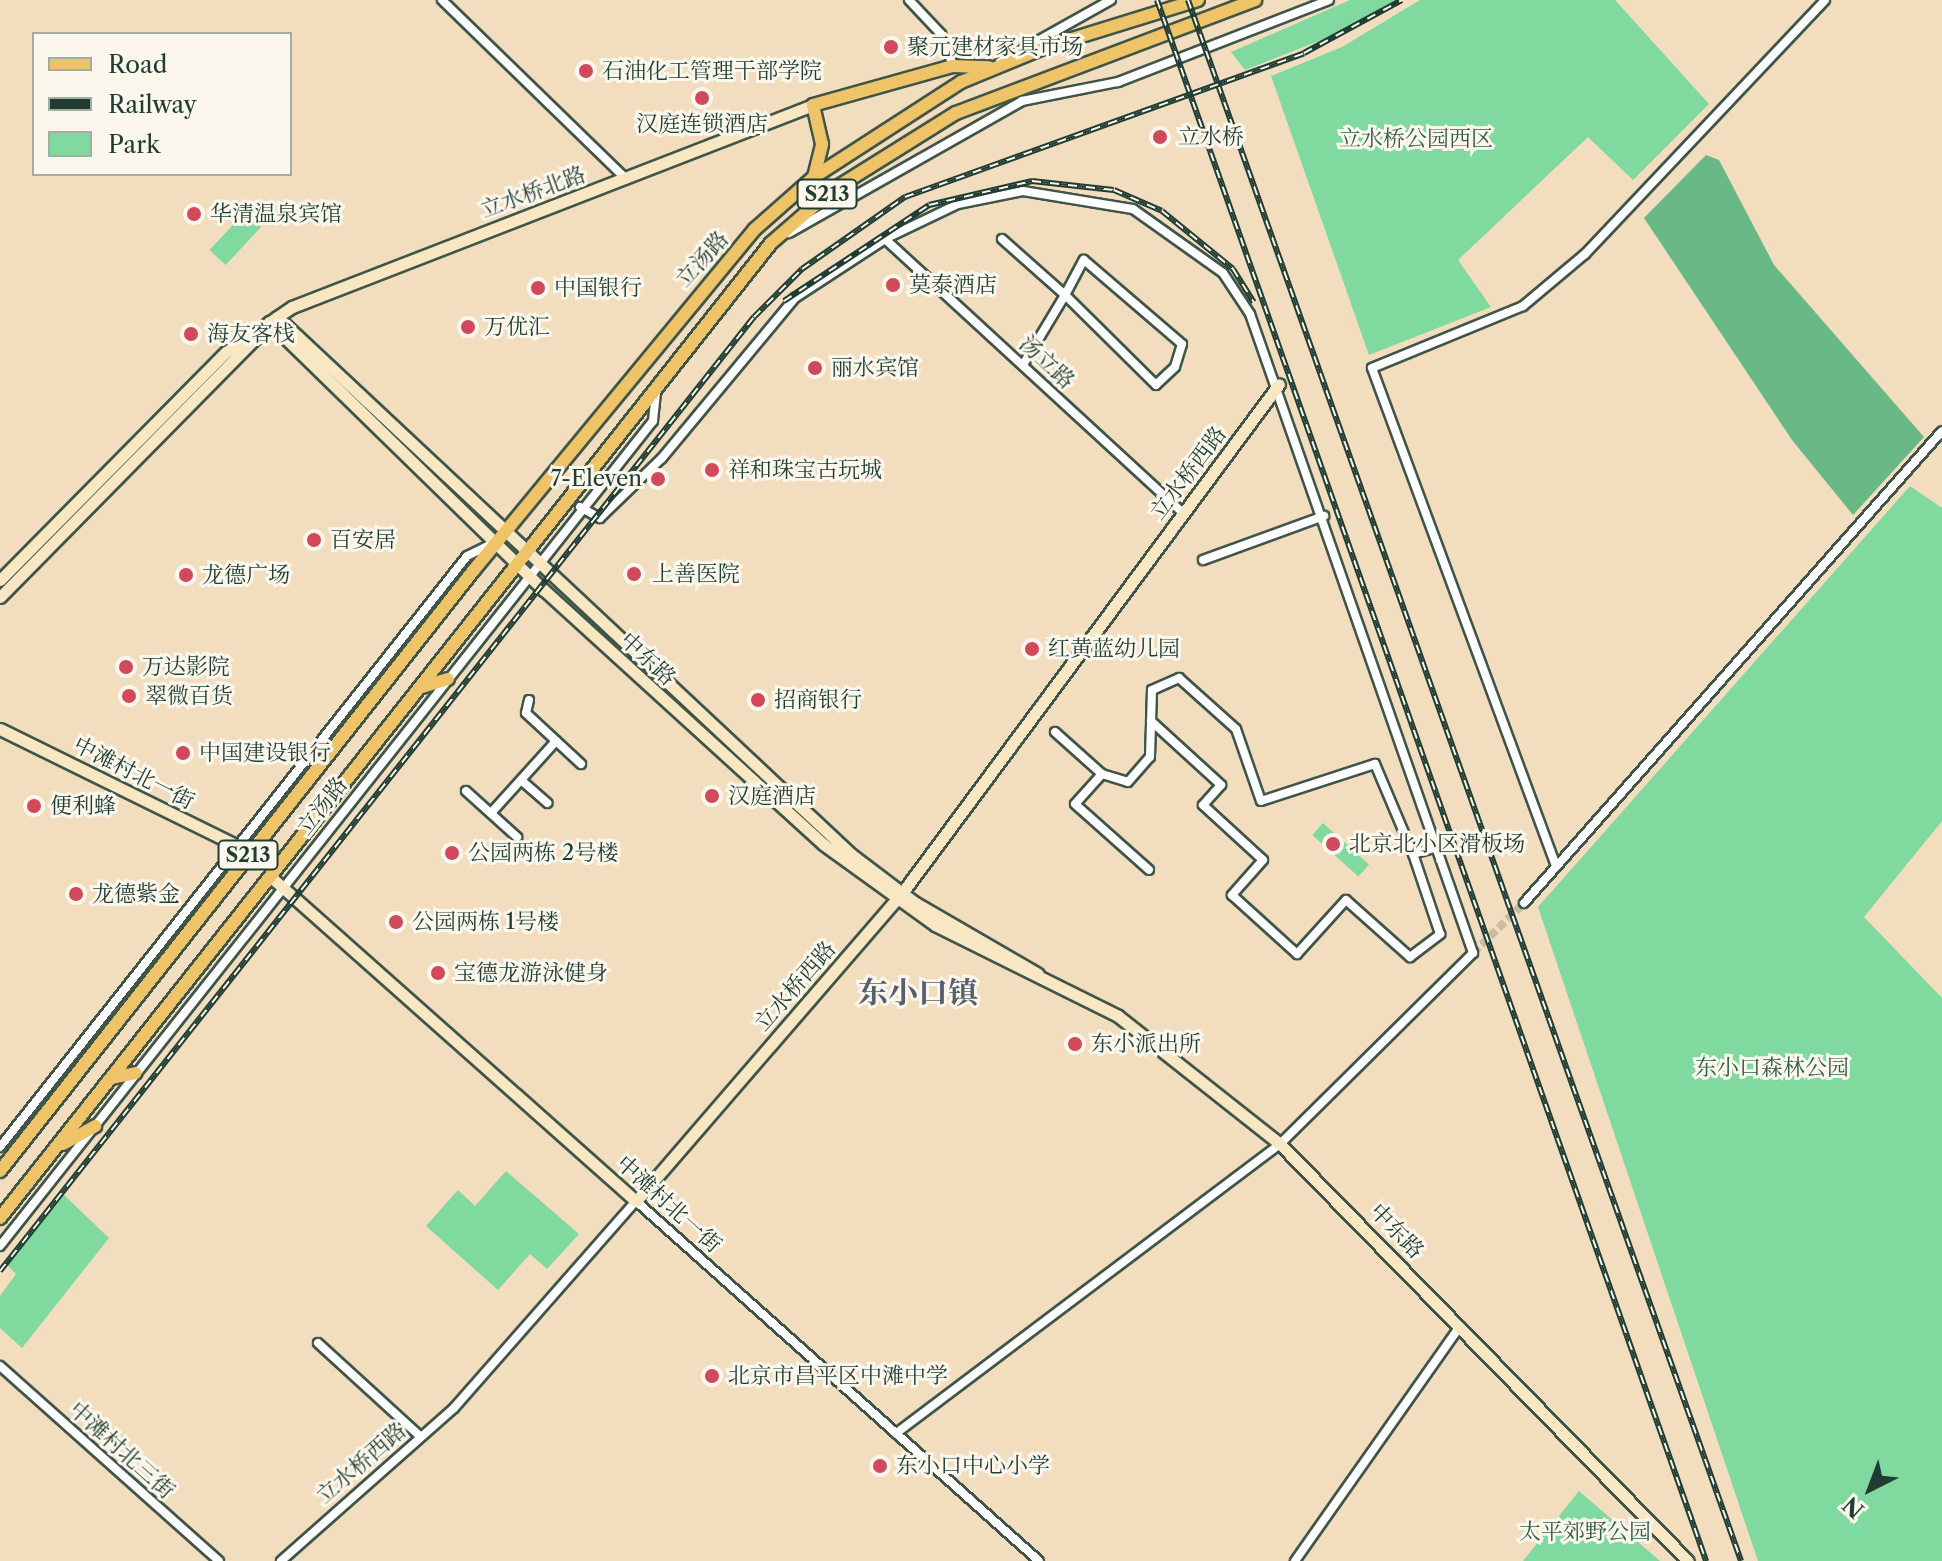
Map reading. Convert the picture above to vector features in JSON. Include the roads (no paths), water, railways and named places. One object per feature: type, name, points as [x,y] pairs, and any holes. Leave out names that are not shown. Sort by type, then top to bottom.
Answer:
[{"type":"main road","name":"立汤路","points":[[0,1171],[250,852],[710,278],[814,177],[925,102],[993,67],[1198,0]]},
{"type":"main road","name":"立汤路","points":[[0,1218],[272,878],[657,383],[771,243],[831,191],[956,113],[1255,0]]},
{"type":"main road","points":[[814,177],[822,144],[813,105],[953,66],[993,67]]},
{"type":"main road","points":[[422,687],[448,679]]},
{"type":"main road","points":[[186,986],[196,995]]},
{"type":"main road","points":[[112,1078],[135,1073]]},
{"type":"main road","points":[[56,1147],[95,1126]]},
{"type":"street","points":[[442,0],[626,179]]},
{"type":"street","points":[[909,0],[941,34],[953,66]]},
{"type":"street","name":"立汤路","points":[[993,67],[1111,0]]},
{"type":"street","name":"立汤路","points":[[771,243],[1022,101],[1118,82],[1329,0]]},
{"type":"street","points":[[1556,866],[1372,368],[1523,306],[1585,254],[1825,0]]},
{"type":"street","name":"立水桥北路","points":[[0,580],[226,352],[273,319],[363,275],[626,179],[813,105]]},
{"type":"street","points":[[580,507],[600,518],[662,458],[795,298],[885,239],[958,204],[1023,191],[1133,209],[1223,273],[1279,384],[1473,953],[1280,1144],[896,1433]]},
{"type":"street","name":"汤立路","points":[[885,239],[1183,513]]},
{"type":"street","points":[[1002,239],[1065,295],[1156,385],[1175,367],[1182,344],[1084,260],[1065,295],[1023,365]]},
{"type":"street","name":"立水桥北路","points":[[0,597],[256,343],[273,319]]},
{"type":"street","name":"中东路","points":[[273,319],[501,537],[520,559],[899,896],[1155,1041],[1280,1144],[1688,1561]]},
{"type":"street","name":"立汤路","points":[[0,1246],[580,507],[653,421],[657,383]]},
{"type":"street","name":"立水桥西路","points":[[281,1561],[421,1437],[636,1201],[899,896],[1279,384]]},
{"type":"street","points":[[1524,903],[1942,431]]},
{"type":"street","points":[[1203,560],[1324,516]]},
{"type":"street","name":"立汤路","points":[[0,1147],[467,556],[501,537]]},
{"type":"street","points":[[1055,732],[1102,774],[1128,782],[1150,757],[1151,721],[1152,690],[1179,678],[1236,729],[1261,801],[1375,764],[1413,854],[1440,934],[1410,957],[1346,900],[1297,954],[1232,895],[1263,860],[1203,805],[1221,785],[1151,721]]},
{"type":"street","points":[[529,700],[526,713],[581,764]]},
{"type":"street","name":"中滩村北一街","points":[[0,729],[234,850]]},
{"type":"street","name":"中滩村北一街","points":[[0,736],[234,850],[250,852]]},
{"type":"street","points":[[491,813],[556,741]]},
{"type":"street","points":[[1102,774],[1075,804],[1149,870]]},
{"type":"street","points":[[521,780],[547,803]]},
{"type":"street","points":[[466,791],[517,837]]},
{"type":"street","points":[[1413,854],[1437,847]]},
{"type":"street","points":[[234,850],[239,866]]},
{"type":"street","name":"中滩村北一街","points":[[272,878],[1039,1561]]},
{"type":"street","points":[[1295,1561],[1460,1326]]},
{"type":"street","points":[[318,1343],[421,1437]]},
{"type":"street","name":"中滩村北三街","points":[[0,1366],[219,1561]]},
{"type":"tunnel","points":[[1473,953],[1524,903]]},
{"type":"railway","points":[[1157,0],[1706,1561]]},
{"type":"railway","points":[[1188,0],[1741,1561]]},
{"type":"railway","points":[[0,1271],[754,317],[802,269],[905,197],[1304,53],[1402,0]]},
{"type":"railway","points":[[784,301],[929,205],[1032,181],[1114,190],[1162,211],[1233,269],[1254,302]]},
{"type":"place","name":"聚元建材家具市场","points":[[891,47]]},
{"type":"place","name":"石油化工管理干部学院","points":[[586,71]]},
{"type":"place","name":"汉庭连锁酒店","points":[[702,98]]},
{"type":"place","name":"立水桥","points":[[1160,137]]},
{"type":"place","name":"华清温泉宾馆","points":[[194,214]]},
{"type":"place","name":"莫泰酒店","points":[[893,285]]},
{"type":"place","name":"中国银行","points":[[538,288]]},
{"type":"place","name":"万优汇","points":[[468,327]]},
{"type":"place","name":"海友客栈","points":[[191,334]]},
{"type":"place","name":"丽水宾馆","points":[[815,368]]},
{"type":"place","name":"祥和珠宝古玩城","points":[[712,470]]},
{"type":"place","name":"7-Eleven","points":[[658,479]]},
{"type":"place","name":"百安居","points":[[314,540]]},
{"type":"place","name":"上善医院","points":[[634,574]]},
{"type":"place","name":"龙德广场","points":[[186,575]]},
{"type":"place","name":"红黄蓝幼儿园","points":[[1032,649]]},
{"type":"place","name":"万达影院","points":[[126,667]]},
{"type":"place","name":"翠微百货","points":[[129,696]]},
{"type":"place","name":"招商银行","points":[[758,700]]},
{"type":"place","name":"中国建设银行","points":[[183,753]]},
{"type":"place","name":"汉庭酒店","points":[[712,796]]},
{"type":"place","name":"便利蜂","points":[[34,806]]},
{"type":"place","name":"北京北小区滑板场","points":[[1333,844]]},
{"type":"place","name":"公园两栋 2号楼","points":[[452,853]]},
{"type":"place","name":"龙德紫金","points":[[76,894]]},
{"type":"place","name":"公园两栋 1号楼","points":[[396,922]]},
{"type":"place","name":"宝德龙游泳健身","points":[[438,973]]},
{"type":"place","name":"东小派出所","points":[[1075,1044]]},
{"type":"place","name":"北京市昌平区中滩中学","points":[[712,1376]]},
{"type":"place","name":"东小口中心小学","points":[[880,1466]]},
{"type":"district","name":"东小口镇","points":[[918,993]]},
{"type":"park label","name":"立水桥公园西区","points":[[1416,139]]},
{"type":"park label","name":"东小口森林公园","points":[[1772,1068]]},
{"type":"park label","name":"太平郊野公园","points":[[1585,1532]]}]
